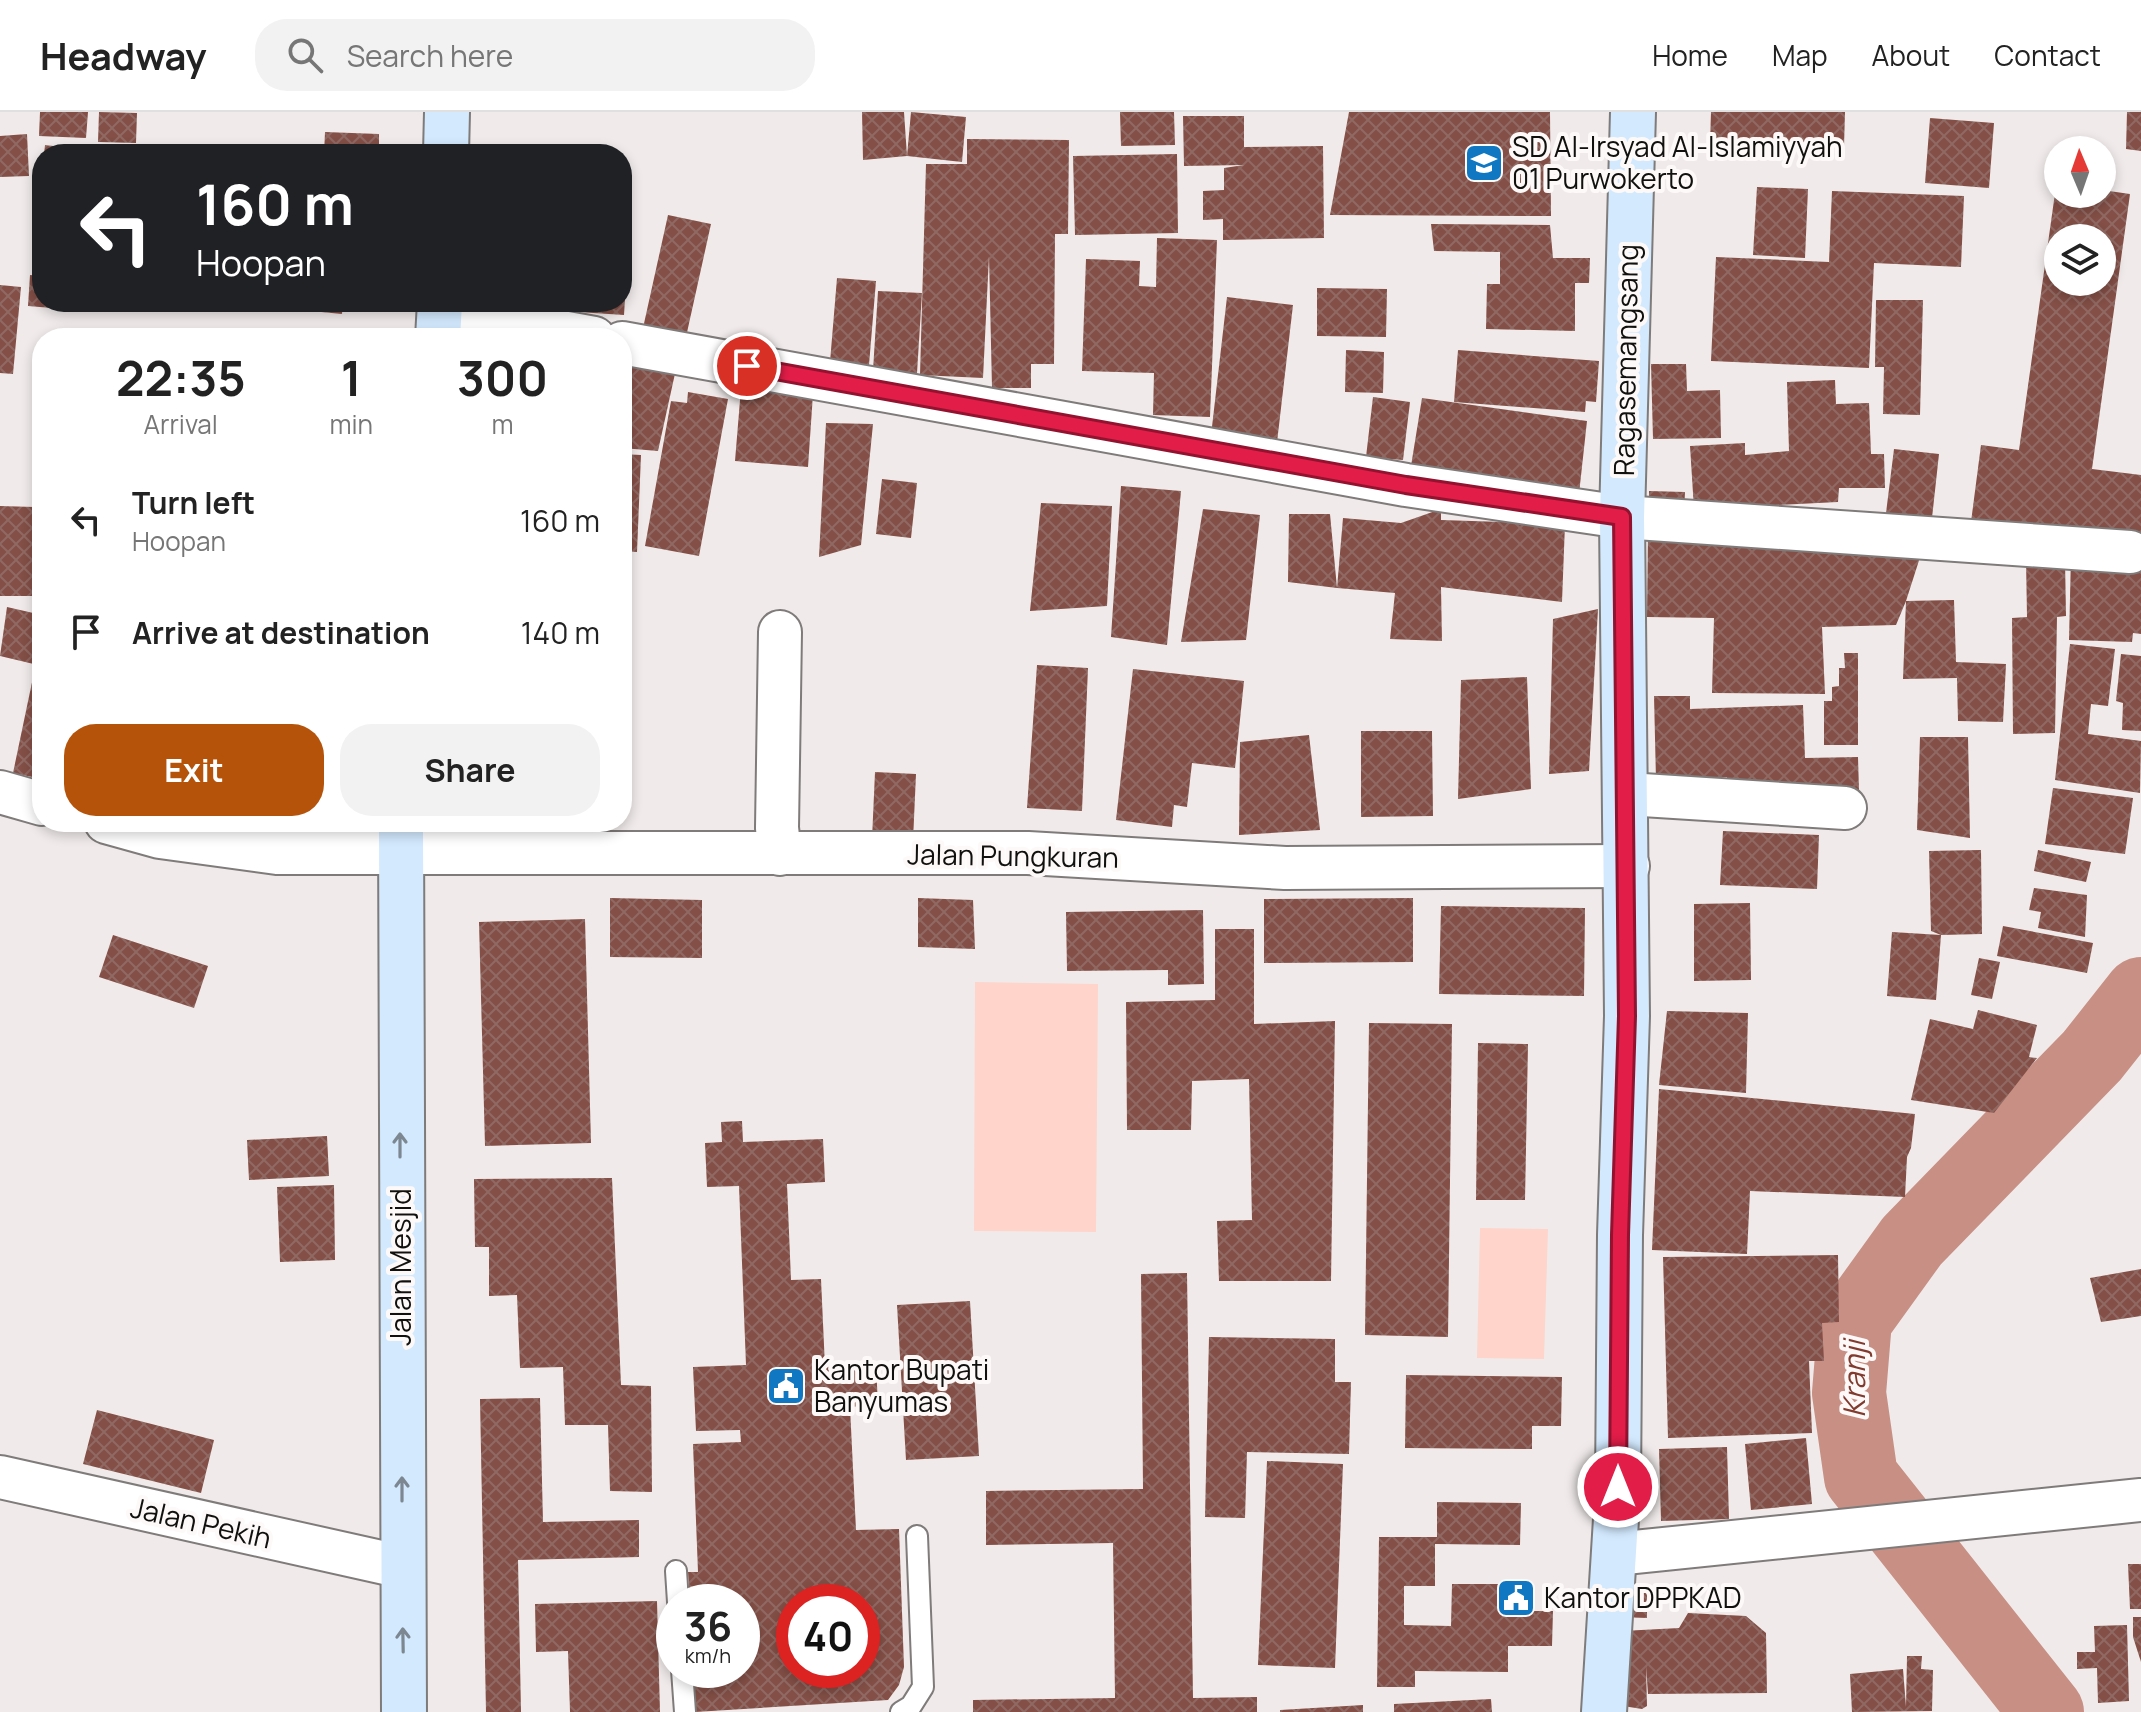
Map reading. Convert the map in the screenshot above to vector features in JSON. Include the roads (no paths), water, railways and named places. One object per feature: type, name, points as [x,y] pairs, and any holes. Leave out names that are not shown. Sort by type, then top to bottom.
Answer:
[{"type":"street","points":[[446,144],[447,112]]},
{"type":"street","name":"Ragasemangsang","points":[[1604,1712],[1615,1554],[1628,866],[1622,517],[1633,112]]},
{"type":"street","points":[[439,317],[520,328]]},
{"type":"street","points":[[632,345],[1406,485],[1622,517],[2130,552]]},
{"type":"street","points":[[780,632],[777,828],[780,854]]},
{"type":"street","points":[[0,792],[32,801]]},
{"type":"street","points":[[1627,794],[1845,808]]},
{"type":"street","name":"Jalan Pungkuran","points":[[142,832],[277,853],[400,839],[780,854],[1028,853],[1285,868],[1628,866]]},
{"type":"street","name":"Jalan Mesjid","points":[[400,839],[404,1712]]},
{"type":"street","name":"Jalan Pekih","points":[[0,1477],[403,1567]]},
{"type":"street","points":[[1615,1554],[2141,1500]]},
{"type":"lane","points":[[901,1712],[911,1706],[923,1687],[917,1536]]},
{"type":"lane","points":[[676,1571],[677,1584]]},
{"type":"lane","points":[[683,1688],[685,1712]]},
{"type":"waterway","name":"Kranji","points":[[2047,1712],[1861,1477],[1849,1393],[1855,1320],[1912,1241],[2092,1056],[2141,994]]},
{"type":"place","name":"SD Al-Irsyad Al-Islamiyyah 01 Purwokerto","points":[[1484,163]]},
{"type":"place","name":"Kantor Bupati Banyumas","points":[[786,1386]]},
{"type":"place","name":"Kantor DPPKAD","points":[[1516,1598]]}]
